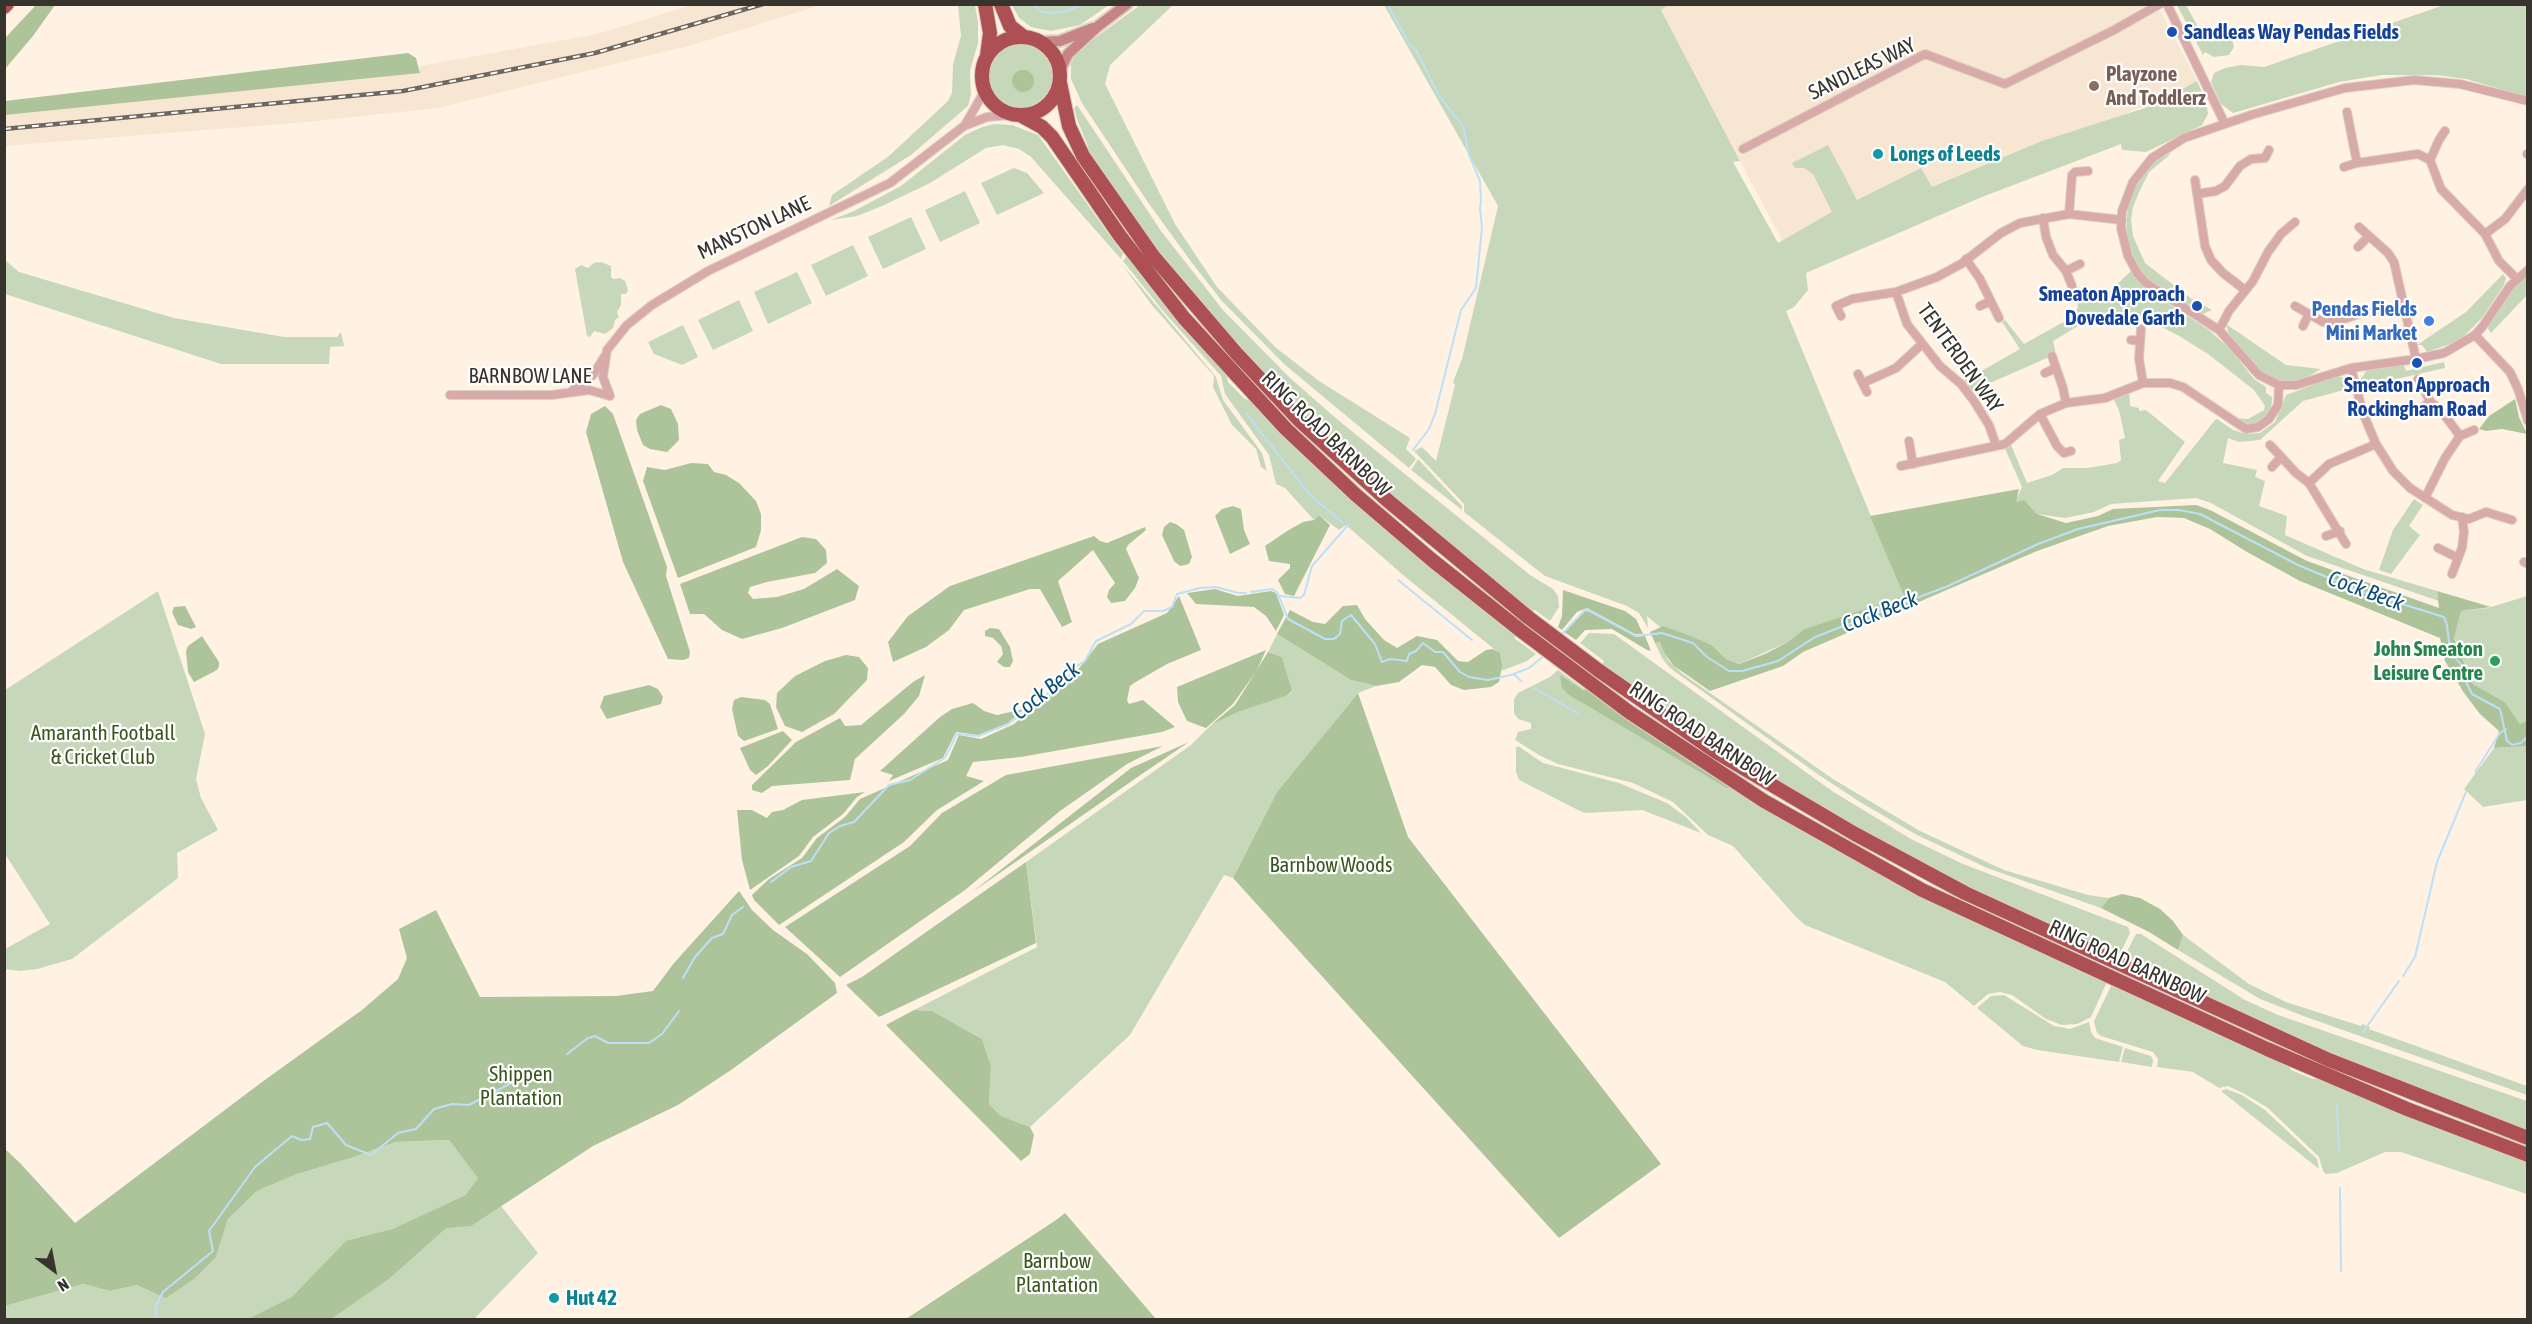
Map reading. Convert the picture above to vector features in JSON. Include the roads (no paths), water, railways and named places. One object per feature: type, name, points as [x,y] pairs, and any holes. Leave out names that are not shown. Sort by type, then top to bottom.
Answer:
[{"type":"highway","points":[[985,4],[990,33],[987,56],[982,68],[984,92],[1000,110],[1016,115],[1034,114],[1050,104],[1060,76],[1056,58],[1040,42],[1024,37],[1010,26],[1001,4]]},
{"type":"highway","points":[[987,56],[1003,42],[1024,37]]},
{"type":"highway","name":"RING ROAD BARNBOW","points":[[1060,76],[1069,126],[1083,156],[1153,256],[1188,299],[1299,420],[1387,500],[1529,618],[1598,670],[1726,758],[1855,834],[1965,893],[2329,1060],[2528,1138]]},
{"type":"highway","name":"RING ROAD BARNBOW","points":[[1016,115],[1042,127],[1052,137],[1120,236],[1153,279],[1191,326],[1254,396],[1356,495],[1520,630],[1629,712],[1764,801],[1922,891],[2267,1049],[2407,1109],[2528,1155]]},
{"type":"street","points":[[1060,76],[1068,54],[1096,27],[1127,4]]},
{"type":"street","name":"SANDLEAS WAY","points":[[1743,149],[1926,54],[2005,84],[2114,30],[2160,4]]},
{"type":"street","points":[[2167,4],[2225,124]]},
{"type":"street","points":[[1040,42],[1060,41],[1096,27]]},
{"type":"street","points":[[2528,101],[2460,84],[2403,81],[2345,88],[2184,138],[2152,158],[2133,182],[2126,199],[2122,219],[2123,243],[2141,278],[2160,294],[2219,330],[2259,375],[2279,385],[2296,386],[2352,368],[2444,353],[2475,335],[2517,279],[2528,270]]},
{"type":"street","name":"MANSTON LANE","points":[[964,126],[984,92]]},
{"type":"street","points":[[2347,112],[2357,163]]},
{"type":"street","name":"MANSTON LANE","points":[[568,393],[586,383],[594,375],[607,350],[627,325],[669,294],[736,257],[844,208],[890,183],[964,126],[987,117],[1016,115]]},
{"type":"street","points":[[2430,160],[2445,131]]},
{"type":"street","points":[[2197,194],[2216,191],[2225,186],[2240,166],[2251,159],[2265,158],[2269,150]]},
{"type":"street","points":[[2344,167],[2418,154],[2430,160],[2445,194],[2485,234],[2499,261],[2517,279]]},
{"type":"street","points":[[2069,214],[2072,175],[2076,172],[2088,171]]},
{"type":"street","points":[[2195,180],[2205,246],[2211,260],[2223,273],[2245,290]]},
{"type":"street","points":[[2485,234],[2505,219],[2528,189]]},
{"type":"street","points":[[1841,316],[1836,306],[1845,302],[1896,292],[1936,277],[1966,260],[2001,233],[2020,223],[2069,214],[2122,219]]},
{"type":"street","points":[[2043,218],[2046,237],[2053,255],[2066,272],[2072,286]]},
{"type":"street","points":[[2219,330],[2274,243],[2295,222]]},
{"type":"street","points":[[2359,227],[2388,253],[2394,262],[2416,359]]},
{"type":"street","points":[[2358,247],[2369,236]]},
{"type":"street","points":[[1966,260],[1980,279],[1999,318]]},
{"type":"street","points":[[2066,272],[2080,264]]},
{"type":"street","name":"TENTERDEN WAY","points":[[1896,292],[1907,324],[1940,366],[1960,384],[1974,401],[1989,425],[1996,445]]},
{"type":"street","points":[[1980,306],[1991,301]]},
{"type":"street","points":[[2295,306],[2323,322],[2335,322],[2365,312],[2406,309]]},
{"type":"street","points":[[2303,326],[2309,314]]},
{"type":"street","points":[[2141,329],[2139,359],[2143,383]]},
{"type":"street","points":[[2475,335],[2510,372],[2524,398],[2528,421]]},
{"type":"street","points":[[2131,340],[2140,341]]},
{"type":"street","points":[[1863,383],[1896,368],[1922,344]]},
{"type":"street","name":"BARNBOW LANE","points":[[450,395],[537,396],[589,390],[610,396],[603,377],[607,350]]},
{"type":"street","points":[[2052,356],[2066,403]]},
{"type":"street","points":[[2045,373],[2056,368]]},
{"type":"street","points":[[2352,368],[2363,413],[2376,444],[2393,471],[2410,488],[2452,515],[2469,519],[2486,512],[2512,520]]},
{"type":"street","points":[[1858,374],[1867,392]]},
{"type":"street","points":[[2418,380],[2430,401],[2443,413],[2460,436]]},
{"type":"street","points":[[1901,466],[2005,444],[2040,414],[2066,403],[2105,398],[2143,383],[2170,383],[2183,387],[2246,429],[2258,427],[2269,418],[2278,405],[2279,385]]},
{"type":"street","points":[[2419,411],[2430,401]]},
{"type":"street","points":[[2040,414],[2057,446],[2064,453],[2071,452]]},
{"type":"street","points":[[2425,498],[2445,458],[2460,436],[2474,430]]},
{"type":"street","points":[[1909,441],[1913,464]]},
{"type":"street","points":[[2309,483],[2328,464],[2376,444]]},
{"type":"street","points":[[2270,445],[2296,474],[2309,483],[2346,544]]},
{"type":"street","points":[[2272,467],[2281,457]]},
{"type":"street","points":[[2452,574],[2464,532],[2462,517]]},
{"type":"street","points":[[2326,536],[2340,531]]},
{"type":"street","points":[[2438,548],[2458,558]]},
{"type":"waterway","points":[[1032,4],[1040,11],[1051,13],[1067,11],[1083,4]]},
{"type":"waterway","points":[[1387,4],[1410,45],[1416,50],[1439,96],[1463,126],[1469,155],[1480,181],[1482,227],[1476,288],[1461,310],[1435,414],[1429,429],[1413,450]]},
{"type":"waterway","points":[[1246,413],[1309,494],[1343,523]]},
{"type":"waterway","name":"Cock Beck","points":[[1560,636],[1586,609],[1636,636],[1662,633],[1693,643],[1707,657],[1729,671],[1742,671],[1778,661],[1815,637],[1948,586],[2038,544],[2078,529],[2160,510],[2179,510],[2200,514],[2298,565],[2360,591],[2444,617],[2450,651],[2462,666],[2472,694],[2500,709],[2507,741],[2512,745],[2521,743],[2528,736]]},
{"type":"waterway","points":[[1280,596],[1300,598],[1304,595],[1312,566],[1349,524]]},
{"type":"waterway","points":[[1398,580],[1472,640]]},
{"type":"waterway","name":"Cock Beck","points":[[771,882],[791,867],[811,861],[829,833],[840,826],[854,822],[889,785],[910,780],[945,758],[957,734],[978,736],[1008,724],[1026,711],[1066,679],[1075,667],[1085,661],[1096,641],[1131,624],[1144,611],[1163,611],[1172,607],[1177,594],[1200,588],[1216,587],[1246,593]]},
{"type":"waterway","name":"Cock Beck","points":[[1251,592],[1272,589],[1277,592],[1288,619],[1325,639],[1334,639],[1340,634],[1342,621],[1351,615],[1375,644],[1382,662],[1390,659],[1407,661],[1409,654],[1416,651],[1423,643],[1435,652],[1443,652],[1460,672],[1469,677],[1488,680],[1529,668],[1546,654]]},
{"type":"waterway","points":[[1514,674],[1521,681]]},
{"type":"waterway","points":[[1534,688],[1579,714]]},
{"type":"waterway","points":[[2475,772],[2500,733],[2506,729]]},
{"type":"waterway","points":[[2403,976],[2415,957],[2437,862],[2466,792]]},
{"type":"waterway","name":"Cock Beck","points":[[683,978],[695,957],[712,938],[723,934],[732,915],[743,907]]},
{"type":"waterway","points":[[2363,1032],[2399,981]]},
{"type":"waterway","name":"Cock Beck","points":[[567,1054],[588,1038],[595,1036],[608,1043],[649,1043],[662,1034],[679,1011]]},
{"type":"waterway","name":"Cock Beck","points":[[157,1320],[155,1308],[163,1292],[213,1251],[209,1231],[255,1167],[292,1136],[301,1140],[310,1139],[313,1127],[327,1123],[346,1145],[371,1155],[398,1133],[416,1129],[434,1109],[452,1104],[469,1105],[519,1079]]},
{"type":"waterway","points":[[2337,1106],[2339,1152]]},
{"type":"waterway","points":[[2340,1188],[2341,1271]]},
{"type":"railway","points":[[4,129],[403,91],[595,53],[763,4]]},
{"type":"place","name":"Sandleas Way Pendas Fields","points":[[2172,32]]},
{"type":"place","name":"Playzone And Toddlerz","points":[[2094,86]]},
{"type":"place","name":"Longs of Leeds","points":[[1878,154]]},
{"type":"place","name":"Smeaton Approach Dovedale Garth","points":[[2197,306]]},
{"type":"place","name":"Pendas Fields Mini Market","points":[[2429,321]]},
{"type":"place","name":"Smeaton Approach Rockingham Road","points":[[2417,363]]},
{"type":"place","name":"John Smeaton Leisure Centre","points":[[2495,661]]},
{"type":"place","name":"Hut 42","points":[[554,1298]]},
{"type":"park label","name":"Amaranth Football & Cricket Club","points":[[103,745]]},
{"type":"park label","name":"Barnbow Woods","points":[[1331,865]]},
{"type":"park label","name":"Shippen Plantation","points":[[521,1086]]},
{"type":"park label","name":"Barnbow Plantation","points":[[1057,1273]]}]
